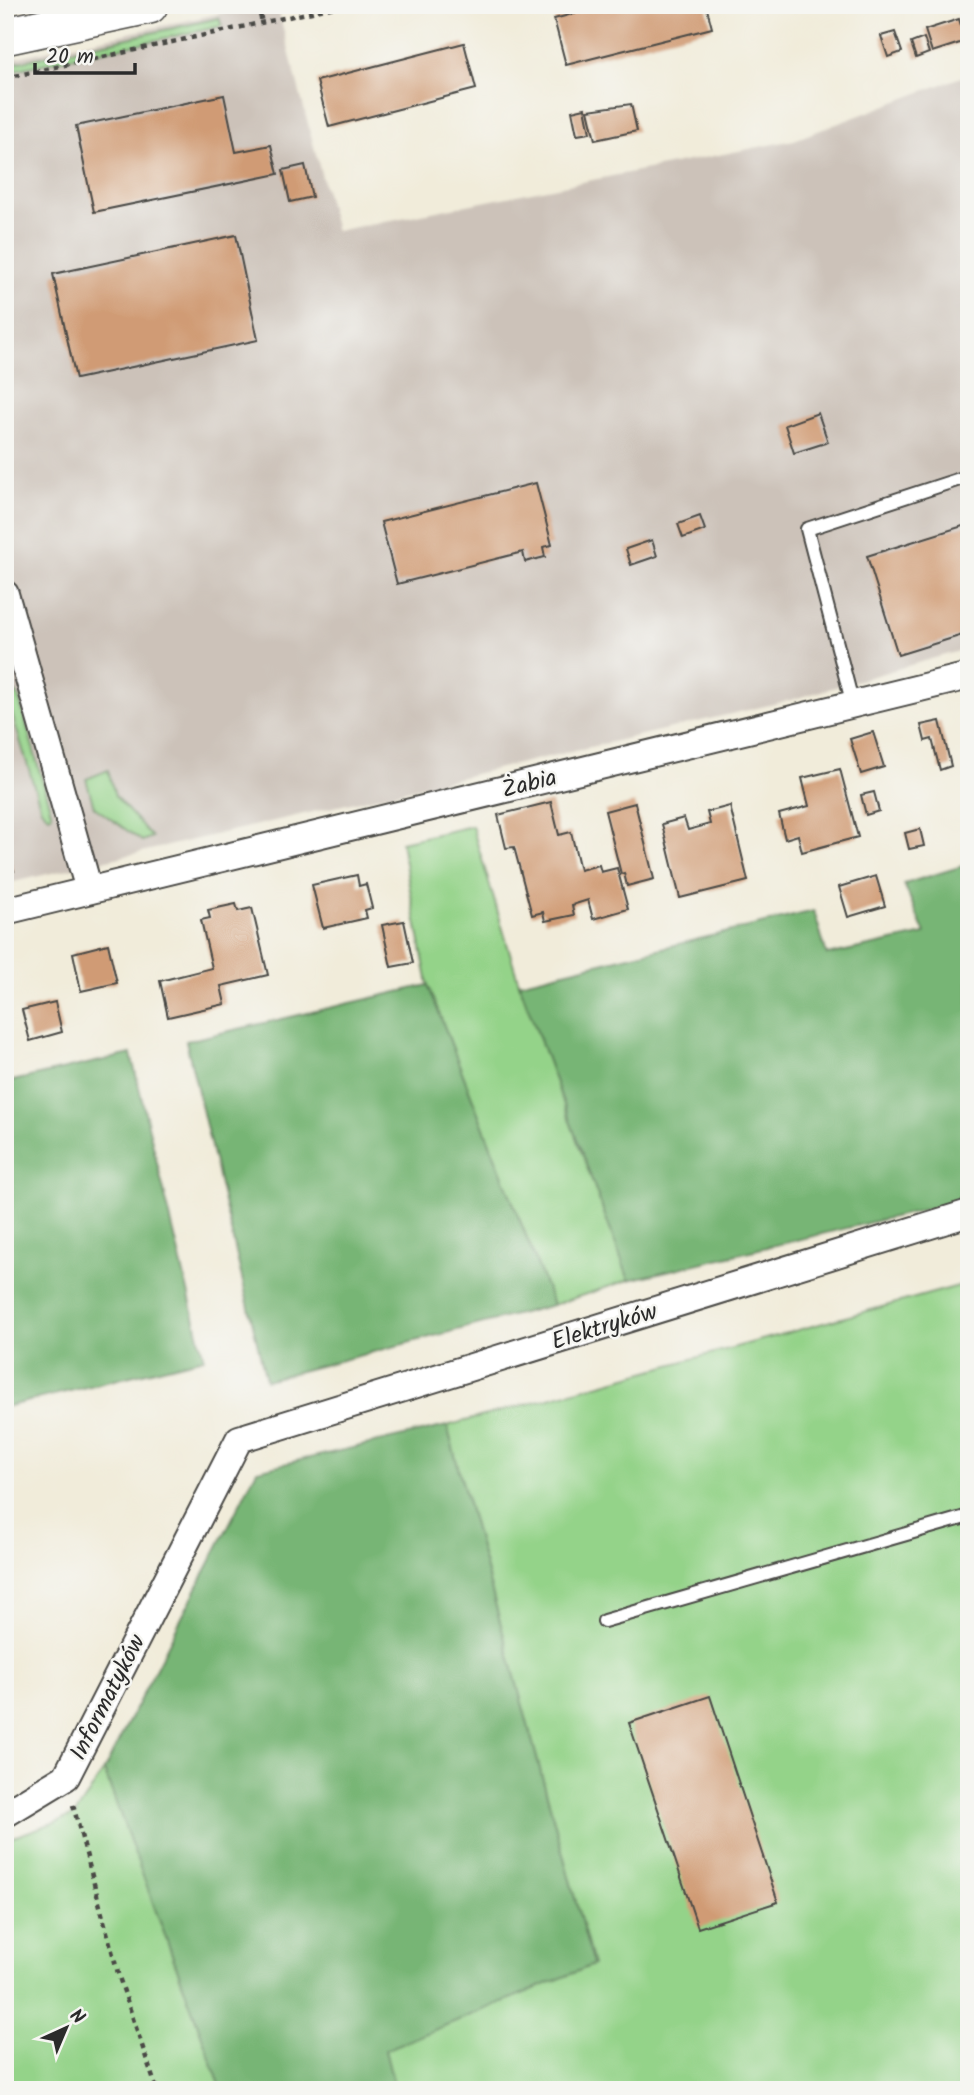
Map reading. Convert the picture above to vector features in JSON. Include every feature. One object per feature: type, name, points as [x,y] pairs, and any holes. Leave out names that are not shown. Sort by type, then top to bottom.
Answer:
[{"type":"street","points":[[5,36],[149,5]]},
{"type":"street","points":[[5,594],[13,652],[89,890]]},
{"type":"street","name":"Żabia","points":[[5,911],[969,676]]},
{"type":"street","name":"Elektryków","points":[[239,1439],[969,1213]]},
{"type":"street","name":"Informatyków","points":[[66,1777],[239,1439]]},
{"type":"street","points":[[5,1814],[66,1777]]},
{"type":"lane","points":[[853,705],[807,529],[969,476]]},
{"type":"lane","points":[[604,1621],[969,1516]]},
{"type":"path","points":[[258,5],[262,23]]},
{"type":"path","points":[[5,78],[344,5]]},
{"type":"path","name":"Informatyków","points":[[66,1777],[119,1977],[157,2090]]},
{"type":"shaded area","points":[[258,5],[277,5],[336,231],[794,140],[969,74],[969,648],[791,700],[5,884],[5,60]]},
{"type":"green space","points":[[219,18],[222,26],[5,72],[5,65]]},
{"type":"green space","points":[[5,683],[18,695],[52,815],[48,816],[41,809],[5,691]]},
{"type":"green space","points":[[108,770],[115,796],[152,837],[142,841],[94,807],[86,779]]},
{"type":"green space","points":[[472,826],[519,983],[629,1280],[553,1305],[428,985],[401,842]]},
{"type":"green space","points":[[969,864],[969,1199],[629,1280],[519,983],[814,911],[827,955],[925,934],[904,884]]},
{"type":"green space","points":[[428,985],[553,1305],[266,1380],[186,1041]]},
{"type":"green space","points":[[131,1054],[204,1358],[5,1407],[5,1074],[8,1082]]},
{"type":"green space","points":[[969,1283],[969,2090],[395,2090],[384,2050],[593,1965],[447,1426]]},
{"type":"green space","points":[[447,1426],[593,1965],[385,2050],[395,2090],[222,2090],[104,1770],[257,1470]]},
{"type":"green space","points":[[104,1770],[222,2090],[5,2090],[5,1840],[75,1815]]},
{"type":"building","points":[[606,5],[706,5],[712,28],[566,65],[554,19]]},
{"type":"building","points":[[959,19],[966,41],[932,52],[925,30]]},
{"type":"building","points":[[895,32],[902,52],[888,57],[881,36]]},
{"type":"building","points":[[924,38],[929,53],[916,58],[911,43]]},
{"type":"building","points":[[464,43],[476,89],[329,127],[317,81]]},
{"type":"building","points":[[224,95],[236,152],[271,145],[278,174],[94,212],[76,126]]},
{"type":"building","points":[[631,104],[637,131],[595,140],[588,110]]},
{"type":"building","points":[[585,108],[590,133],[577,135],[572,111]]},
{"type":"building","points":[[305,165],[312,197],[290,202],[283,170]]},
{"type":"building","points":[[236,235],[258,340],[76,379],[53,274]]},
{"type":"building","points":[[818,413],[828,442],[794,453],[785,425]]},
{"type":"building","points":[[536,483],[552,545],[543,547],[545,557],[525,562],[523,552],[397,584],[381,522]]},
{"type":"building","points":[[700,516],[705,530],[683,538],[678,524]]},
{"type":"building","points":[[969,524],[969,633],[898,655],[867,556]]},
{"type":"building","points":[[652,540],[657,556],[631,565],[626,549]]},
{"type":"building","points":[[940,721],[951,766],[940,770],[932,739],[925,741],[921,725]]},
{"type":"building","points":[[873,732],[884,767],[861,774],[850,739]]},
{"type":"building","points":[[840,769],[858,837],[802,852],[798,835],[785,839],[779,814],[809,806],[802,778]]},
{"type":"building","points":[[874,792],[879,811],[866,815],[861,795]]},
{"type":"building","points":[[551,802],[559,835],[571,832],[580,870],[599,865],[601,872],[617,868],[628,909],[593,919],[588,900],[572,905],[574,915],[545,921],[543,912],[532,915],[514,847],[506,848],[498,815]]},
{"type":"building","points":[[635,803],[654,879],[627,886],[624,873],[621,874],[605,811]]},
{"type":"building","points":[[730,806],[748,881],[680,898],[662,824],[684,818],[688,830],[710,824],[707,812]]},
{"type":"building","points":[[920,829],[924,846],[909,849],[905,833]]},
{"type":"building","points":[[5,846],[14,871],[5,874]]},
{"type":"building","points":[[357,875],[359,886],[366,884],[372,908],[365,910],[367,918],[323,928],[312,885]]},
{"type":"building","points":[[876,876],[885,906],[848,917],[839,887]]},
{"type":"building","points":[[236,904],[238,911],[252,908],[268,975],[221,986],[225,1004],[168,1017],[160,981],[212,968],[201,920],[210,918],[208,910]]},
{"type":"building","points":[[404,921],[413,963],[391,967],[382,925]]},
{"type":"building","points":[[108,944],[117,983],[81,991],[73,953]]},
{"type":"building","points":[[55,1002],[62,1032],[30,1041],[22,1010]]},
{"type":"building","points":[[710,1696],[778,1902],[698,1928],[629,1723]]}]
